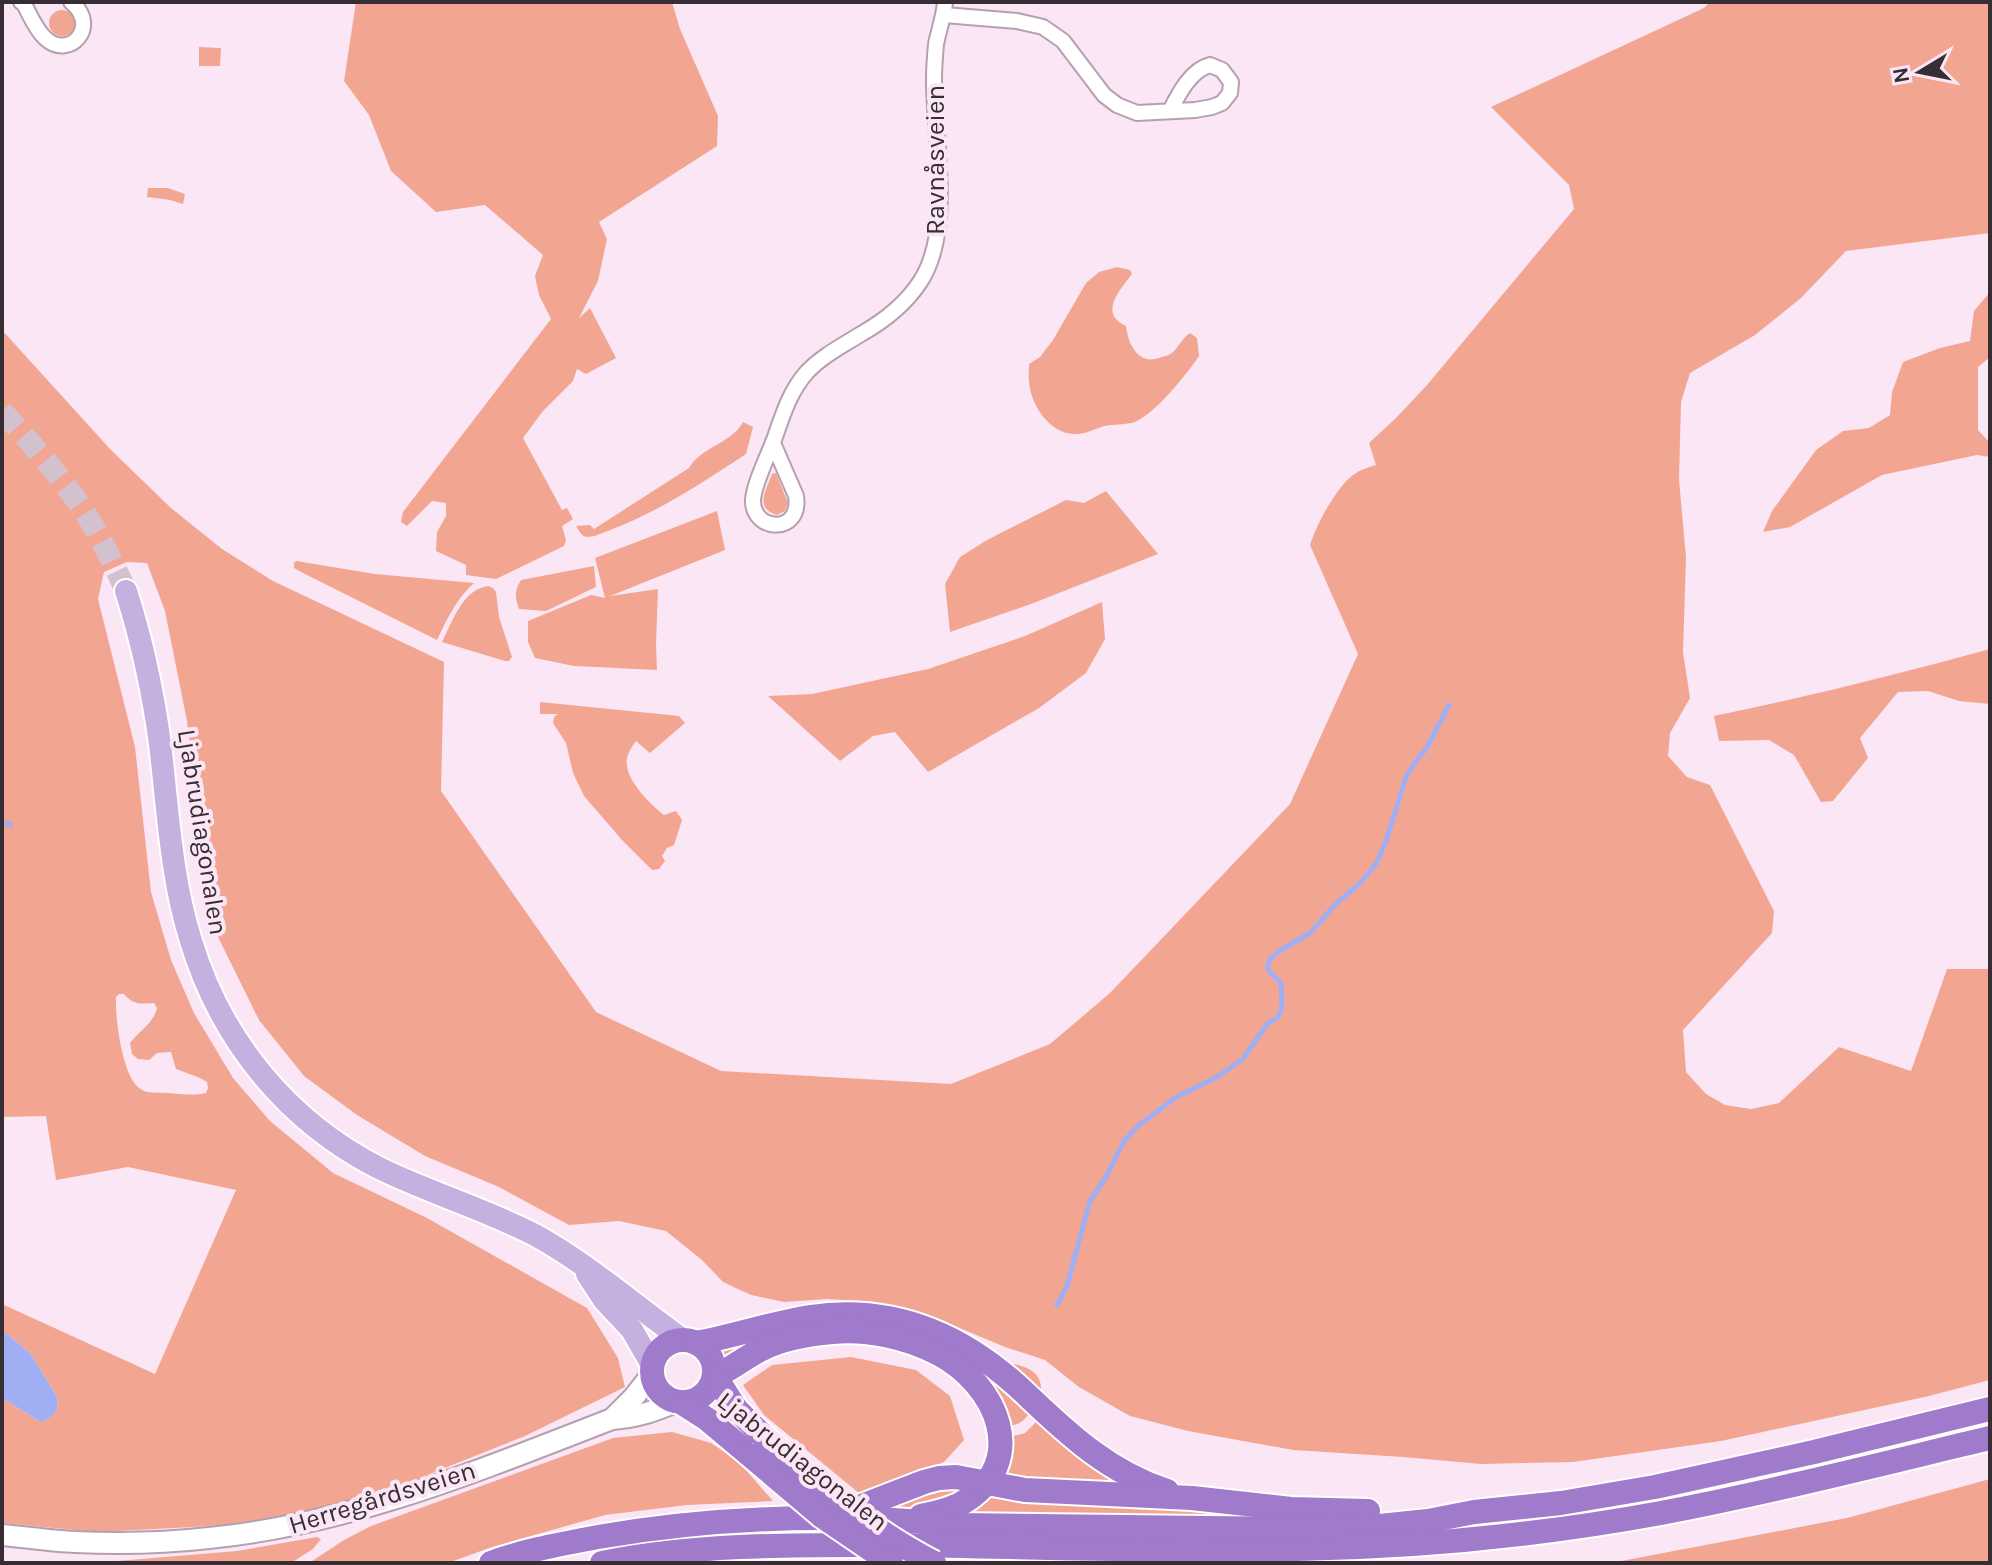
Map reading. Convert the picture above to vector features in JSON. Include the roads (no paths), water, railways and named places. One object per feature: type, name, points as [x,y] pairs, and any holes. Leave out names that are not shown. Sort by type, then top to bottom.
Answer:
[{"type":"highway","points":[[690,1341],[705,1348],[711,1357],[715,1376],[707,1393],[700,1399],[679,1403],[657,1389],[652,1370],[658,1352],[676,1341],[730,1337],[809,1317],[834,1314],[861,1314],[918,1325],[969,1348],[1010,1379],[1106,1463],[1130,1477],[1192,1498]]},
{"type":"highway","points":[[715,1376],[731,1370],[763,1348],[798,1337],[834,1332],[885,1335],[917,1344],[960,1368],[992,1405],[1000,1431],[999,1455],[994,1470],[971,1497],[955,1507],[908,1520]]},
{"type":"highway","name":"Ljabrudiagonalen","points":[[715,1376],[742,1417],[755,1444],[822,1516],[891,1563]]},
{"type":"highway","name":"Ljabrudiagonalen","points":[[679,1403],[755,1444],[934,1563]]},
{"type":"highway","points":[[831,1519],[939,1478],[956,1477],[1025,1490],[1192,1498],[1291,1509],[1474,1512],[1527,1508],[1655,1487],[1990,1409]]},
{"type":"highway","points":[[602,1563],[691,1550],[783,1545],[1236,1550],[1460,1541],[1661,1513],[1990,1438]]},
{"type":"highway","points":[[491,1563],[539,1548],[649,1530],[709,1524],[831,1519],[908,1520],[957,1525],[1297,1529],[1370,1527],[1474,1512]]},
{"type":"highway","points":[[1343,1563],[1378,1546]]},
{"type":"main road","name":"Ljabrudiagonalen","points":[[126,591],[145,655],[181,903],[200,969],[218,1011],[254,1066],[296,1112],[350,1150],[378,1167],[513,1225],[561,1251],[612,1285],[651,1317],[690,1341]]},
{"type":"main road","name":"Ljabrudiagonalen","points":[[582,1266],[604,1300],[632,1330],[652,1370]]},
{"type":"street","points":[[28,3],[41,34],[59,45],[73,42],[83,30],[82,15],[71,2]]},
{"type":"street","points":[[944,9],[1043,27],[1063,41],[1110,101],[1137,113],[1170,111]]},
{"type":"street","name":"Ravnåsveien","points":[[773,443],[797,505],[792,518],[775,525],[762,521],[753,501],[784,411],[798,383],[823,358],[899,308],[920,282],[930,261],[937,238],[939,207],[934,81],[936,44],[944,9]]},
{"type":"street","name":"Herregårdsveien","points":[[612,1419],[634,1397],[652,1370]]},
{"type":"street","name":"Herregårdsveien","points":[[2,1535],[74,1542],[135,1543],[207,1539],[289,1527],[405,1496],[612,1419],[650,1414],[679,1403]]},
{"type":"water","points":[[2,1330],[30,1353],[56,1395],[57,1408],[46,1420],[41,1422],[2,1398]]},
{"type":"waterway","points":[[1057,1305],[1067,1286],[1090,1201],[1124,1141],[1139,1125],[1175,1098],[1217,1077],[1243,1059],[1267,1024],[1278,1017],[1282,1008],[1281,983],[1268,970],[1270,959],[1310,933],[1376,864],[1406,777],[1426,749],[1449,705]]},
{"type":"waterway","points":[[2,822],[11,825]]},
{"type":"tunnel","points":[[2,411],[54,470],[82,508],[106,548],[126,591]]}]
